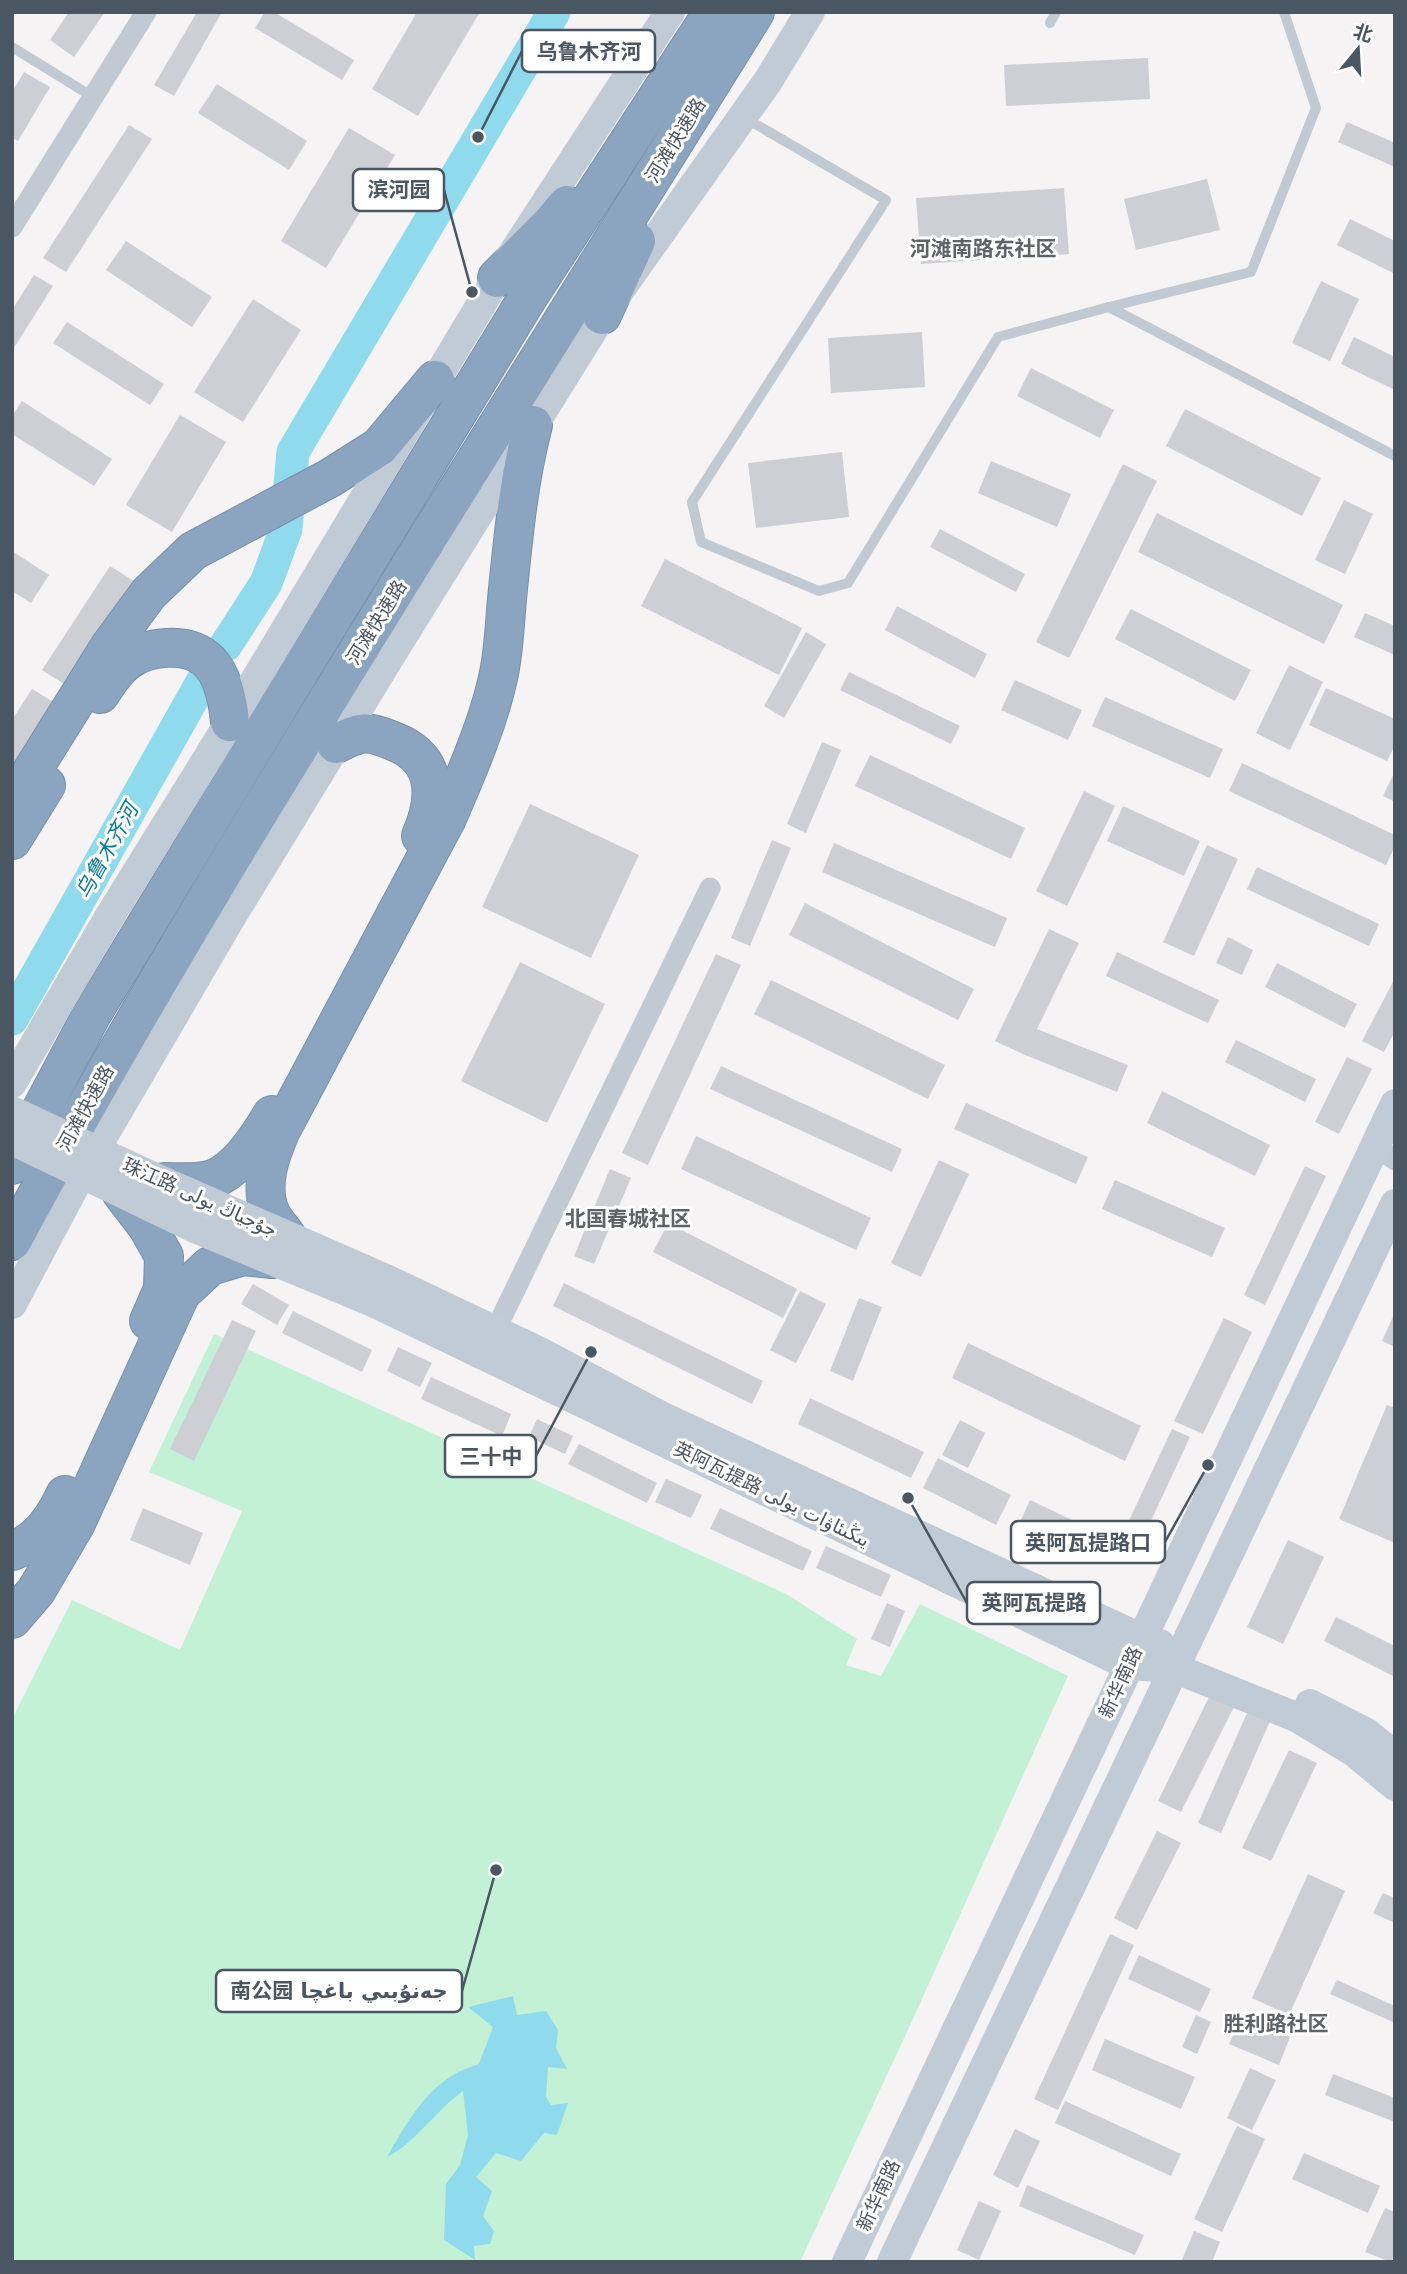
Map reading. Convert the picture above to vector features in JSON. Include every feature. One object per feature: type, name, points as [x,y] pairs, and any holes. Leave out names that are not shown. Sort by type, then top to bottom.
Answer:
[{"type":"highway","name":"河滩快速路","points":[[12,1241],[115,1055],[693,78],[713,12]]},
{"type":"highway","name":"河滩快速路","points":[[12,1166],[92,1014],[528,297],[693,78],[755,12]]},
{"type":"highway","points":[[497,278],[693,78]]},
{"type":"highway","points":[[602,315],[693,78]]},
{"type":"highway","points":[[12,803],[110,646],[149,593],[193,551],[330,478],[379,447],[435,380]]},
{"type":"highway","points":[[164,1182],[194,1182],[215,1178],[236,1163],[259,1138],[418,861],[447,818],[469,767],[500,668],[518,497],[533,425]]},
{"type":"highway","points":[[12,840],[108,682],[127,661],[141,653],[177,648],[205,658],[224,687],[230,722]]},
{"type":"highway","points":[[12,1551],[26,1546],[45,1529],[79,1491],[181,1293],[210,1266],[279,1247],[265,1194],[270,1153],[418,861],[431,803],[428,770],[419,755],[404,745],[376,734],[357,734],[336,744]]},
{"type":"highway","points":[[12,1619],[36,1591],[76,1523],[79,1491],[126,1371],[163,1289],[164,1256],[147,1226],[121,1192]]},
{"type":"street","points":[[12,227],[146,12]]},
{"type":"street","points":[[12,1083],[108,919],[497,278],[670,12]]},
{"type":"street","points":[[12,1304],[88,1163],[230,919],[533,425],[602,315],[768,81],[810,12]]},
{"type":"street","points":[[495,1331],[710,888]]},
{"type":"street","name":"新华南路","points":[[847,2262],[1141,1638],[1385,1153],[1395,1104]]},
{"type":"street","name":"珠江路 جۇجياڭ يولى","points":[[12,1111],[164,1182],[279,1247],[382,1292]]},
{"type":"street","name":"珠江路 جۇجياڭ يولى","points":[[12,1140],[197,1228],[279,1247]]},
{"type":"street","points":[[892,2262],[1395,1204]]},
{"type":"street","name":"英阿瓦提路 يىڭىئاۋات يولى","points":[[382,1292],[495,1331],[663,1417],[1141,1638],[1178,1659]]},
{"type":"street","name":"英阿瓦提路 يىڭىئاۋات يولى","points":[[382,1292],[1128,1665],[1178,1659]]},
{"type":"street","points":[[1178,1659],[1280,1689],[1367,1733],[1395,1756]]},
{"type":"street","points":[[1178,1659],[1296,1717],[1354,1752],[1395,1786]]},
{"type":"lane","points":[[1050,23],[1056,12]]},
{"type":"lane","points":[[743,116],[886,200],[692,502],[701,541],[819,591],[848,583],[998,337],[1251,272],[1316,108],[1284,12]]},
{"type":"lane","points":[[12,47],[93,97]]},
{"type":"lane","points":[[1109,307],[1395,456]]},
{"type":"green space","points":[[214,1334],[786,1594],[857,1639],[846,1665],[881,1676],[920,1604],[1068,1676],[800,2262],[12,2262],[12,1719],[72,1600],[180,1650],[242,1511],[149,1472]]},
{"type":"water","points":[[513,1996],[517,2015],[546,2011],[558,2030],[556,2048],[567,2069],[548,2067],[546,2097],[551,2105],[568,2103],[557,2135],[544,2133],[521,2161],[496,2153],[476,2177],[492,2191],[483,2216],[494,2231],[490,2244],[474,2246],[475,2260],[444,2240],[446,2184],[460,2165],[468,2135],[463,2091],[408,2143],[387,2157],[415,2112],[432,2091],[453,2075],[479,2064],[493,2027],[468,2007]]},
{"type":"building","points":[[69,12],[105,12],[74,57],[50,40]]},
{"type":"building","points":[[197,12],[222,12],[174,96],[154,85]]},
{"type":"building","points":[[265,12],[274,12],[354,60],[342,80],[255,28]]},
{"type":"building","points":[[417,12],[480,12],[418,116],[372,89]]},
{"type":"building","points":[[1148,58],[1150,99],[1006,106],[1004,65]]},
{"type":"building","points":[[24,72],[50,87],[18,141],[12,138],[12,92]]},
{"type":"building","points":[[217,84],[307,141],[289,170],[198,113]]},
{"type":"building","points":[[1347,122],[1395,143],[1395,167],[1338,142]]},
{"type":"building","points":[[129,125],[152,139],[66,272],[43,258]]},
{"type":"building","points":[[349,128],[395,155],[326,268],[281,241]]},
{"type":"building","points":[[1207,179],[1220,230],[1136,250],[1124,199]]},
{"type":"building","points":[[1064,188],[1069,254],[921,264],[916,198]]},
{"type":"building","points":[[1350,219],[1395,241],[1395,274],[1337,245]]},
{"type":"building","points":[[126,241],[212,297],[192,327],[106,270]]},
{"type":"building","points":[[34,275],[53,286],[12,351],[12,310]]},
{"type":"building","points":[[1321,281],[1359,299],[1330,361],[1292,343]]},
{"type":"building","points":[[253,299],[301,330],[243,422],[194,392]]},
{"type":"building","points":[[67,322],[164,384],[150,405],[53,343]]},
{"type":"building","points":[[922,332],[925,387],[831,393],[828,338]]},
{"type":"building","points":[[1354,337],[1395,357],[1395,390],[1341,364]]},
{"type":"building","points":[[1031,368],[1114,410],[1100,438],[1017,396]]},
{"type":"building","points":[[22,401],[112,459],[94,486],[12,434],[12,416]]},
{"type":"building","points":[[1185,409],[1321,478],[1302,516],[1166,446]]},
{"type":"building","points":[[180,415],[226,442],[172,532],[126,505]]},
{"type":"building","points":[[842,452],[849,517],[756,528],[748,463]]},
{"type":"building","points":[[991,461],[1071,494],[1057,527],[978,493]]},
{"type":"building","points":[[1123,464],[1157,481],[1069,658],[1036,642]]},
{"type":"building","points":[[1344,500],[1373,514],[1345,574],[1315,560]]},
{"type":"building","points":[[1157,513],[1343,605],[1324,644],[1138,552]]},
{"type":"building","points":[[940,529],[1025,574],[1016,592],[930,547]]},
{"type":"building","points":[[12,551],[49,575],[31,603],[12,591]]},
{"type":"building","points":[[665,559],[802,628],[779,675],[641,606]]},
{"type":"building","points":[[110,566],[137,583],[69,687],[42,670]]},
{"type":"building","points":[[897,606],[987,654],[975,678],[885,630]]},
{"type":"building","points":[[1131,609],[1251,670],[1235,701],[1115,639]]},
{"type":"building","points":[[1365,613],[1395,626],[1395,655],[1354,637]]},
{"type":"building","points":[[806,632],[826,644],[784,718],[764,706]]},
{"type":"building","points":[[1289,665],[1323,682],[1290,750],[1256,733]]},
{"type":"building","points":[[849,672],[960,726],[951,744],[840,690]]},
{"type":"building","points":[[1015,680],[1082,710],[1068,740],[1001,710]]},
{"type":"building","points":[[1326,688],[1395,719],[1395,745],[1387,761],[1309,725]]},
{"type":"building","points":[[32,689],[62,707],[12,787],[12,720]]},
{"type":"building","points":[[1105,697],[1223,749],[1210,778],[1092,726]]},
{"type":"building","points":[[822,742],[841,750],[806,833],[787,824]]},
{"type":"building","points":[[870,755],[1025,828],[1011,859],[855,786]]},
{"type":"building","points":[[1242,763],[1395,835],[1395,846],[1386,865],[1229,791]]},
{"type":"building","points":[[1395,771],[1395,802],[1383,796]]},
{"type":"building","points":[[1084,791],[1115,806],[1067,906],[1036,891]]},
{"type":"building","points":[[530,804],[639,855],[591,958],[482,907]]},
{"type":"building","points":[[1123,806],[1200,841],[1184,876],[1107,841]]},
{"type":"building","points":[[772,840],[791,848],[750,946],[731,938]]},
{"type":"building","points":[[834,843],[1007,918],[995,947],[822,872]]},
{"type":"building","points":[[1207,845],[1238,859],[1194,956],[1163,942]]},
{"type":"building","points":[[1257,867],[1379,924],[1369,946],[1247,889]]},
{"type":"building","points":[[805,903],[974,989],[958,1020],[789,935]]},
{"type":"building","points":[[1049,929],[1079,943],[1037,1029],[1128,1065],[1117,1092],[995,1041]]},
{"type":"building","points":[[1228,937],[1253,950],[1242,975],[1216,963]]},
{"type":"building","points":[[1117,952],[1219,1000],[1208,1023],[1106,976]]},
{"type":"building","points":[[716,954],[741,965],[648,1165],[622,1153]]},
{"type":"building","points":[[520,962],[605,1004],[547,1123],[461,1081]]},
{"type":"building","points":[[1277,963],[1357,1004],[1345,1028],[1265,987]]},
{"type":"building","points":[[1395,978],[1395,1031],[1384,1052],[1362,1041]]},
{"type":"building","points":[[771,980],[945,1065],[928,1099],[754,1014]]},
{"type":"building","points":[[1236,1040],[1316,1079],[1305,1102],[1225,1062]]},
{"type":"building","points":[[1347,1057],[1372,1069],[1339,1134],[1315,1122]]},
{"type":"building","points":[[721,1066],[902,1149],[892,1172],[710,1089]]},
{"type":"building","points":[[1162,1091],[1270,1145],[1255,1176],[1147,1123]]},
{"type":"building","points":[[966,1103],[1088,1157],[1076,1184],[954,1129]]},
{"type":"building","points":[[696,1136],[871,1218],[856,1250],[681,1169]]},
{"type":"building","points":[[939,1160],[969,1174],[921,1277],[891,1263]]},
{"type":"building","points":[[1305,1166],[1326,1176],[1265,1305],[1244,1295]]},
{"type":"building","points":[[610,1169],[631,1178],[594,1264],[574,1256]]},
{"type":"building","points":[[1115,1180],[1225,1228],[1212,1257],[1102,1209]]},
{"type":"building","points":[[668,1223],[797,1289],[783,1318],[653,1252]]},
{"type":"building","points":[[564,1283],[763,1381],[752,1404],[553,1306]]},
{"type":"building","points":[[253,1284],[289,1305],[277,1325],[241,1304]]},
{"type":"building","points":[[800,1291],[826,1304],[796,1363],[770,1350]]},
{"type":"building","points":[[859,1298],[882,1307],[853,1381],[830,1371]]},
{"type":"building","points":[[293,1311],[372,1350],[362,1372],[282,1333]]},
{"type":"building","points":[[1395,1312],[1395,1347],[1382,1341]]},
{"type":"building","points":[[1224,1318],[1252,1332],[1203,1434],[1174,1421]]},
{"type":"building","points":[[232,1320],[256,1331],[194,1461],[170,1449]]},
{"type":"building","points":[[968,1343],[1141,1426],[1125,1461],[952,1378]]},
{"type":"building","points":[[398,1347],[432,1363],[420,1387],[387,1371]]},
{"type":"building","points":[[431,1377],[511,1414],[502,1436],[421,1399]]},
{"type":"building","points":[[810,1398],[924,1452],[911,1478],[798,1424]]},
{"type":"building","points":[[1387,1405],[1395,1408],[1395,1543],[1339,1519]]},
{"type":"building","points":[[537,1419],[573,1436],[565,1454],[529,1437]]},
{"type":"building","points":[[960,1420],[985,1433],[968,1468],[942,1455]]},
{"type":"building","points":[[1172,1429],[1190,1437],[1135,1555],[1117,1546]]},
{"type":"building","points":[[579,1444],[657,1483],[647,1503],[568,1464]]},
{"type":"building","points":[[938,1458],[1011,1495],[996,1525],[923,1488]]},
{"type":"building","points":[[666,1479],[702,1495],[691,1518],[655,1502]]},
{"type":"building","points":[[1030,1500],[1112,1539],[1102,1561],[1020,1522]]},
{"type":"building","points":[[143,1508],[203,1533],[190,1565],[130,1540]]},
{"type":"building","points":[[720,1508],[812,1551],[803,1571],[710,1529]]},
{"type":"building","points":[[1288,1540],[1324,1557],[1283,1644],[1247,1627]]},
{"type":"building","points":[[826,1546],[891,1575],[881,1597],[816,1568]]},
{"type":"building","points":[[887,1603],[905,1611],[890,1647],[871,1639]]},
{"type":"building","points":[[1336,1617],[1395,1646],[1395,1677],[1324,1641]]},
{"type":"building","points":[[1213,1689],[1237,1701],[1181,1812],[1158,1801]]},
{"type":"building","points":[[1248,1711],[1270,1721],[1221,1833],[1198,1823]]},
{"type":"building","points":[[1289,1750],[1317,1763],[1271,1861],[1242,1848]]},
{"type":"building","points":[[1157,1831],[1181,1843],[1137,1930],[1114,1918]]},
{"type":"building","points":[[1308,1874],[1345,1891],[1289,2015],[1252,1998]]},
{"type":"building","points":[[1383,1893],[1395,1898],[1395,1923],[1373,1913]]},
{"type":"building","points":[[1110,1934],[1134,1945],[1058,2110],[1034,2099]]},
{"type":"building","points":[[1139,1955],[1211,1989],[1200,2012],[1128,1979]]},
{"type":"building","points":[[1337,1980],[1395,2006],[1395,2023],[1330,1994]]},
{"type":"building","points":[[1196,2015],[1211,2022],[1197,2054],[1182,2047]]},
{"type":"building","points":[[1241,2017],[1290,2037],[1279,2065],[1229,2044]]},
{"type":"building","points":[[1105,2039],[1195,2077],[1181,2109],[1092,2070]]},
{"type":"building","points":[[1250,2068],[1276,2080],[1252,2130],[1227,2118]]},
{"type":"building","points":[[1333,2074],[1395,2098],[1395,2122],[1325,2095]]},
{"type":"building","points":[[1065,2101],[1181,2154],[1171,2176],[1055,2123]]},
{"type":"building","points":[[1237,2126],[1265,2139],[1222,2232],[1194,2219]]},
{"type":"building","points":[[1015,2129],[1040,2141],[1018,2188],[993,2175]]},
{"type":"building","points":[[1304,2153],[1380,2186],[1368,2213],[1292,2179]]},
{"type":"building","points":[[1027,2185],[1144,2235],[1135,2255],[1019,2206]]},
{"type":"building","points":[[979,2201],[1001,2211],[979,2260],[957,2250]]},
{"type":"building","points":[[1385,2208],[1395,2212],[1395,2252],[1391,2262],[1365,2252]]},
{"type":"building","points":[[1194,2231],[1220,2242],[1212,2262],[1181,2262]]},
{"type":"waterway","name":"乌鲁木齐河","points":[[226,645],[266,583],[286,529],[293,452],[554,12]]},
{"type":"waterway","name":"乌鲁木齐河","points":[[12,1019],[202,682]]},
{"type":"place","name":"乌鲁木齐河","points":[[478,137]]},
{"type":"place","name":"滨河园","points":[[472,292]]},
{"type":"place","name":"三十中","points":[[591,1352]]},
{"type":"place","name":"英阿瓦提路口","points":[[1208,1465]]},
{"type":"place","name":"英阿瓦提路","points":[[908,1498]]},
{"type":"place","name":"南公园 جەنۇبىي باغچا","points":[[496,1870]]},
{"type":"district","name":"河滩南路东社区","points":[[983,249]]},
{"type":"district","name":"北国春城社区","points":[[628,1219]]},
{"type":"district","name":"胜利路社区","points":[[1276,2024]]}]
